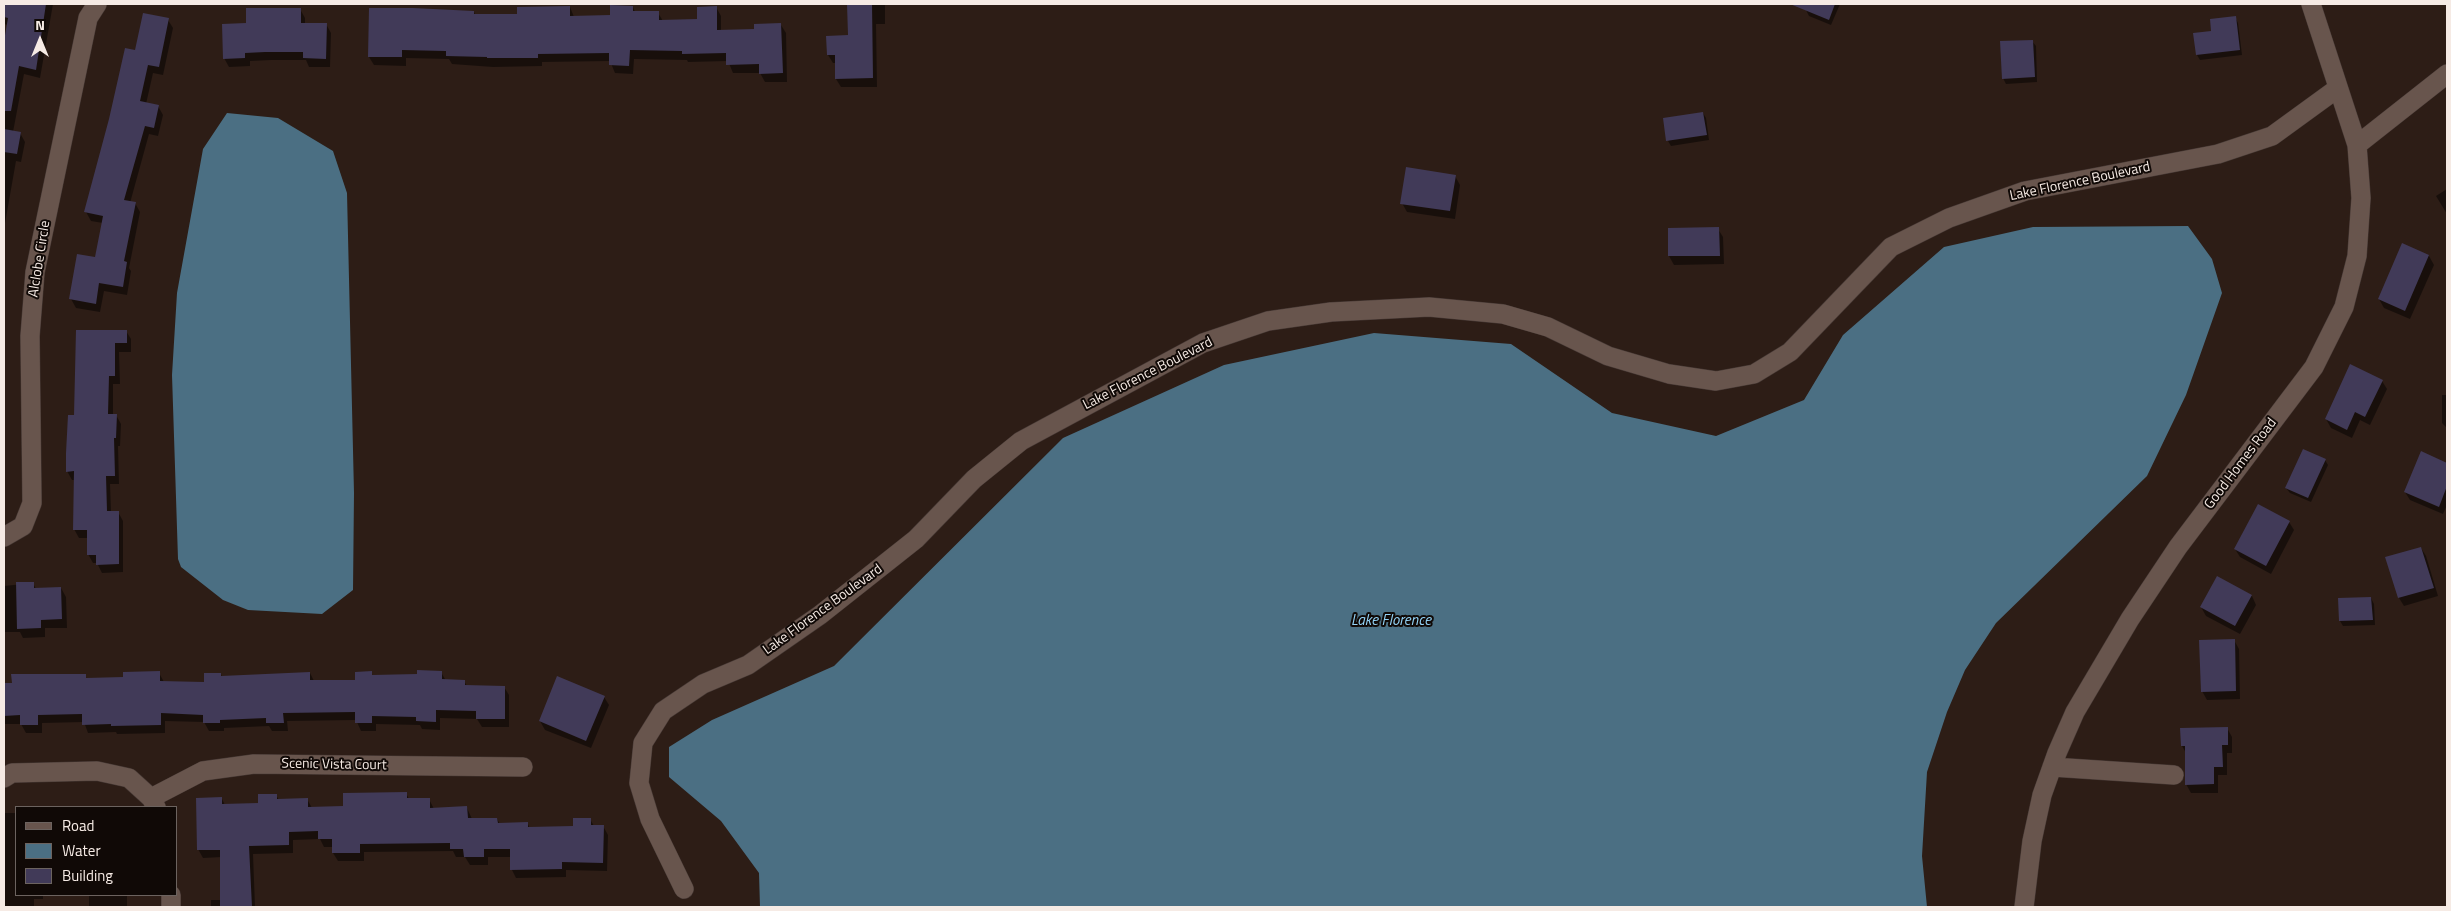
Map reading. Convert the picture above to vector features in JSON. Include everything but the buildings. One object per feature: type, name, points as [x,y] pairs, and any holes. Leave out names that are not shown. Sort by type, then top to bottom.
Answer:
[{"type":"street","name":"Alclobe Circle","points":[[4,537],[23,526],[32,503],[30,336],[34,272],[88,18],[97,4]]},
{"type":"street","name":"Good Homes Road","points":[[2024,907],[2032,841],[2042,795],[2075,712],[2130,619],[2178,547],[2314,367],[2344,307],[2357,256],[2361,198],[2357,145],[2311,4]]},
{"type":"street","points":[[2357,145],[2447,74]]},
{"type":"street","name":"Lake Florence Boulevard","points":[[684,889],[650,819],[639,783],[643,743],[663,711],[703,684],[748,664],[820,615],[916,539],[974,479],[1021,441],[1203,343],[1268,321],[1331,312],[1429,307],[1503,314],[1548,327],[1608,356],[1669,374],[1716,381],[1754,374],[1790,352],[1891,247],[1949,218],[2025,191],[2227,150],[2272,136],[2338,88]]},
{"type":"street","name":"Scenic Vista Court","points":[[154,802],[203,771],[254,764],[523,767]]},
{"type":"street","points":[[2052,767],[2174,775]]},
{"type":"street","points":[[4,778],[12,773],[97,771],[128,778],[154,802]]},
{"type":"water","points":[[227,113],[278,118],[333,151],[347,193],[354,493],[353,590],[322,614],[248,610],[223,600],[181,567],[178,559],[172,375],[177,293],[203,149]]},
{"type":"water","name":"Lake Florence","points":[[2188,226],[2212,259],[2222,293],[2186,395],[2147,476],[1996,623],[1965,670],[1947,712],[1927,772],[1922,856],[1927,907],[760,907],[759,873],[721,821],[669,777],[669,747],[712,720],[834,666],[1063,438],[1224,365],[1374,333],[1511,344],[1612,413],[1716,436],[1804,400],[1843,335],[1944,247],[2033,227]]}]
